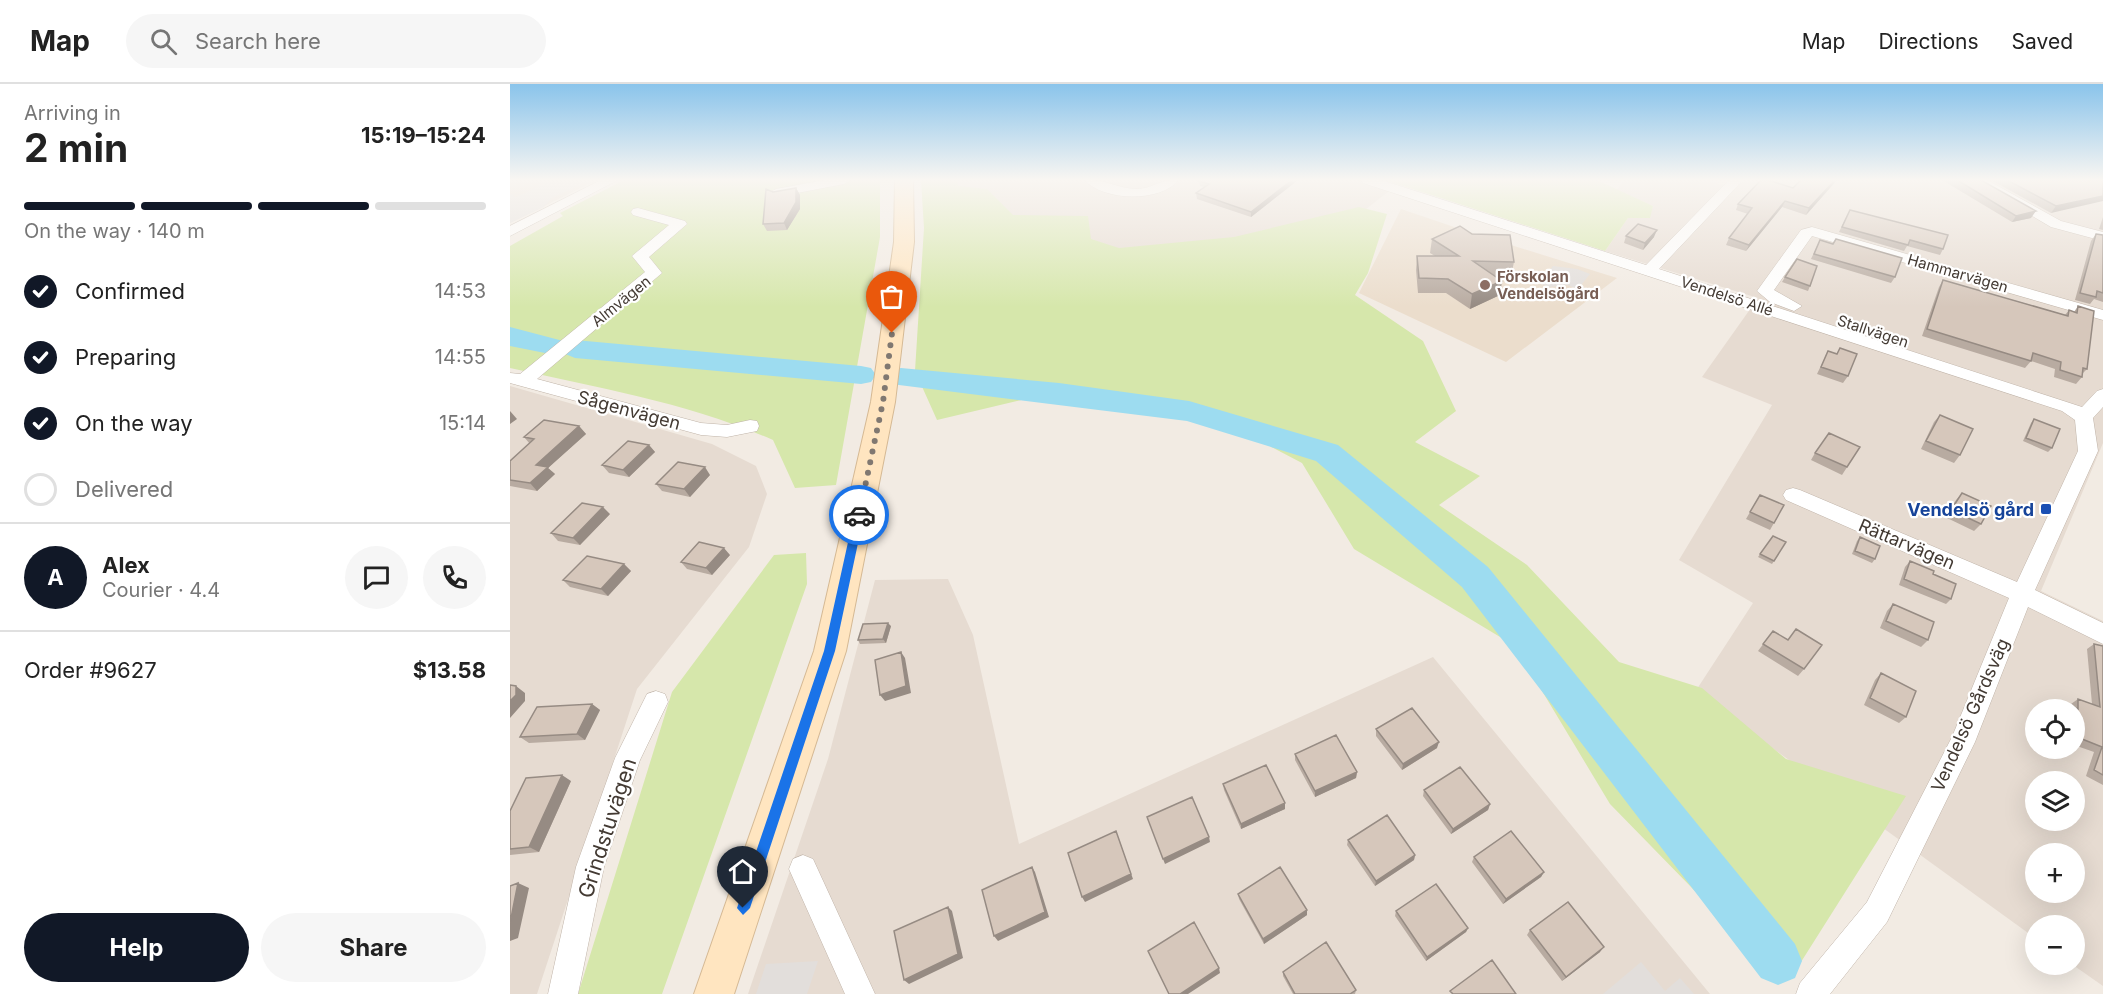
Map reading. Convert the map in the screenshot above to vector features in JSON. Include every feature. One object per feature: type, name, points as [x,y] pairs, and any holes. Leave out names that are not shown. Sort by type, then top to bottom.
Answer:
[{"type":"main road","points":[[714,994],[830,651],[883,402],[904,242],[904,222]]},
{"type":"street","points":[[510,232],[529,222]]},
{"type":"street","name":"Almvägen","points":[[517,379],[654,273],[640,256],[680,224],[675,222]]},
{"type":"street","name":"Vendelsö Allé","points":[[1501,222],[2076,412]]},
{"type":"street","points":[[1650,270],[1695,222]]},
{"type":"street","points":[[2053,222],[2103,237]]},
{"type":"street","name":"Hammarvägen","points":[[1812,231],[2103,315]]},
{"type":"street","name":"Stallvägen","points":[[1812,231],[1806,233],[1764,291],[1776,299],[2051,387],[2076,412]]},
{"type":"street","name":"Sågenvägen","points":[[517,379],[701,429],[727,431],[750,426]]},
{"type":"street","points":[[2076,412],[2103,395]]},
{"type":"street","name":"Vendelsö Gårdsväg","points":[[1811,994],[1877,912],[1962,742],[2022,594],[2088,451],[2076,412]]},
{"type":"street","name":"Rättarvägen","points":[[1792,495],[2022,594],[2103,634]]},
{"type":"street","name":"Grindstuvägen","points":[[563,994],[590,867],[628,758],[656,702]]},
{"type":"street","points":[[804,869],[860,994]]},
{"type":"shaded area","points":[[971,222],[1349,222],[1328,239],[1023,278]]},
{"type":"shaded area","name":"Förskolan Vendelsögård","points":[[1394,222],[1441,222],[1617,278],[1506,362],[1359,293]]},
{"type":"shaded area","points":[[1625,222],[2103,222],[2103,443],[2041,591],[2103,621],[2103,986],[2085,973],[2085,915],[2025,915],[2025,931],[1695,692],[1753,603],[1679,560],[1772,405],[1702,377],[1758,298],[1605,251]]},
{"type":"shaded area","points":[[1553,266],[1577,269],[1590,274],[1578,289],[1567,285],[1549,287],[1539,283]]},
{"type":"shaded area","points":[[510,386],[712,444],[756,466],[767,494],[749,547],[637,689],[537,994],[510,994]]},
{"type":"shaded area","points":[[948,579],[973,635],[1019,844],[1433,657],[1710,994],[748,994],[828,759],[875,580]]},
{"type":"shaded area","points":[[818,961],[807,994],[756,994],[766,964]]},
{"type":"shaded area","points":[[1641,962],[1665,991],[1680,978],[1694,994],[1603,994]]},
{"type":"green space","points":[[552,222],[880,222],[880,237],[836,485],[795,488],[773,440],[741,427],[676,406],[510,368],[510,246]]},
{"type":"green space","points":[[924,222],[1089,222],[1091,239],[1119,248],[1234,237],[1295,222],[1384,222],[1368,273],[1355,295],[1423,341],[1456,411],[1415,442],[1480,476],[1439,505],[1527,565],[1619,662],[1702,688],[1786,759],[1906,796],[1801,962],[1733,930],[1610,804],[1515,646],[1354,549],[1302,463],[1183,401],[1034,397],[937,420],[915,371]]},
{"type":"green space","points":[[1517,222],[1625,222],[1605,251]]},
{"type":"green space","points":[[806,553],[807,584],[662,994],[578,994],[672,692],[774,555]]},
{"type":"building","points":[[1741,222],[1767,222],[1749,245],[1729,238]]},
{"type":"building","points":[[1844,222],[1899,222],[1948,235],[1943,249],[1910,240],[1908,245],[1842,227]]},
{"type":"building","points":[[1638,224],[1657,230],[1645,243],[1626,236]]},
{"type":"building","points":[[1460,226],[1472,234],[1510,235],[1514,262],[1473,261],[1502,281],[1472,294],[1448,279],[1419,278],[1417,256],[1459,256],[1432,239]]},
{"type":"building","points":[[2096,234],[2103,235],[2103,293],[2097,291],[2096,297],[2080,293]]},
{"type":"building","points":[[1836,239],[1902,258],[1895,277],[1814,254],[1820,240],[1833,244]]},
{"type":"building","points":[[1797,259],[1817,266],[1810,286],[1785,277]]},
{"type":"building","points":[[1943,280],[2068,316],[2069,310],[2077,313],[2078,306],[2094,311],[2087,369],[2083,368],[2082,377],[2060,370],[2061,362],[2033,353],[2031,361],[1927,329]]},
{"type":"building","points":[[1840,348],[1857,354],[1848,376],[1821,367],[1828,351],[1837,354]]},
{"type":"building","points":[[1940,415],[1973,429],[1960,455],[1926,441]]},
{"type":"building","points":[[2034,419],[2060,429],[2052,448],[2026,438]]},
{"type":"building","points":[[544,420],[579,426],[536,465],[548,467],[530,483],[510,480],[510,461],[534,439],[524,437]]},
{"type":"building","points":[[1829,433],[1860,447],[1847,467],[1815,453]]},
{"type":"building","points":[[628,441],[649,445],[623,470],[602,465]]},
{"type":"building","points":[[678,462],[705,467],[684,489],[656,484]]},
{"type":"building","points":[[1962,493],[1991,506],[1981,524],[1951,510]]},
{"type":"building","points":[[1760,495],[1784,505],[1774,523],[1750,512]]},
{"type":"building","points":[[582,503],[603,507],[573,538],[551,533]]},
{"type":"building","points":[[1773,536],[1786,542],[1774,561],[1760,554]]},
{"type":"building","points":[[1860,537],[1880,546],[1875,559],[1855,551]]},
{"type":"building","points":[[699,542],[724,548],[706,568],[681,562]]},
{"type":"building","points":[[587,556],[624,564],[601,589],[563,580]]},
{"type":"building","points":[[1910,561],[1956,584],[1951,599],[1904,579]]},
{"type":"building","points":[[1893,604],[1934,622],[1928,640],[1886,621]]},
{"type":"building","points":[[888,623],[883,639],[858,640],[863,624]]},
{"type":"building","points":[[1796,629],[1822,645],[1804,669],[1763,644],[1773,631],[1788,640]]},
{"type":"building","points":[[2094,644],[2103,646],[2103,775],[2094,770],[2102,747],[2085,740],[2085,702],[2100,707]]},
{"type":"building","points":[[901,652],[906,686],[880,695],[875,660]]},
{"type":"building","points":[[1881,673],[1916,691],[1906,717],[1870,698]]},
{"type":"building","points":[[510,685],[516,686],[516,695],[510,701]]},
{"type":"building","points":[[592,704],[577,734],[520,737],[537,707]]},
{"type":"building","points":[[1412,708],[1439,742],[1403,764],[1376,729]]},
{"type":"building","points":[[1336,735],[1357,772],[1315,791],[1295,754]]},
{"type":"building","points":[[1266,765],[1285,803],[1241,824],[1223,784]]},
{"type":"building","points":[[1460,767],[1490,804],[1453,829],[1424,790]]},
{"type":"building","points":[[562,775],[529,847],[510,849],[510,811],[526,778]]},
{"type":"building","points":[[1192,797],[1209,837],[1163,859],[1147,817]]},
{"type":"building","points":[[1387,815],[1415,855],[1376,881],[1348,840]]},
{"type":"building","points":[[1116,831],[1131,874],[1082,897],[1068,853]]},
{"type":"building","points":[[1511,831],[1544,872],[1506,899],[1474,857]]},
{"type":"building","points":[[1032,867],[1045,912],[994,936],[982,890]]},
{"type":"building","points":[[1280,867],[1307,910],[1263,939],[1238,894]]},
{"type":"building","points":[[518,883],[510,923],[510,886]]},
{"type":"building","points":[[1436,884],[1468,928],[1427,957],[1396,911]]},
{"type":"building","points":[[1568,902],[1604,947],[1566,977],[1530,930]]},
{"type":"building","points":[[948,907],[958,954],[904,980],[894,931]]},
{"type":"building","points":[[1194,922],[1219,968],[1180,994],[1169,994],[1148,951]]},
{"type":"building","points":[[1326,942],[1356,990],[1350,994],[1295,994],[1283,972]]},
{"type":"building","points":[[1492,960],[1516,994],[1453,994],[1450,991]]},
{"type":"waterway","points":[[510,336],[525,342],[555,346]]},
{"type":"waterway","points":[[575,349],[861,375]]},
{"type":"waterway","points":[[901,377],[1059,393],[1189,411],[1327,453],[1475,577],[1778,961]]},
{"type":"way so far","points":[[859,515],[883,402],[892,333]]},
{"type":"place","name":"Förskolan Vendelsögård","points":[[1485,285]]},
{"type":"place","name":"Vendelsö gård","points":[[2046,509]]},
{"type":"route","points":[[743,908],[830,651],[859,515]]}]
